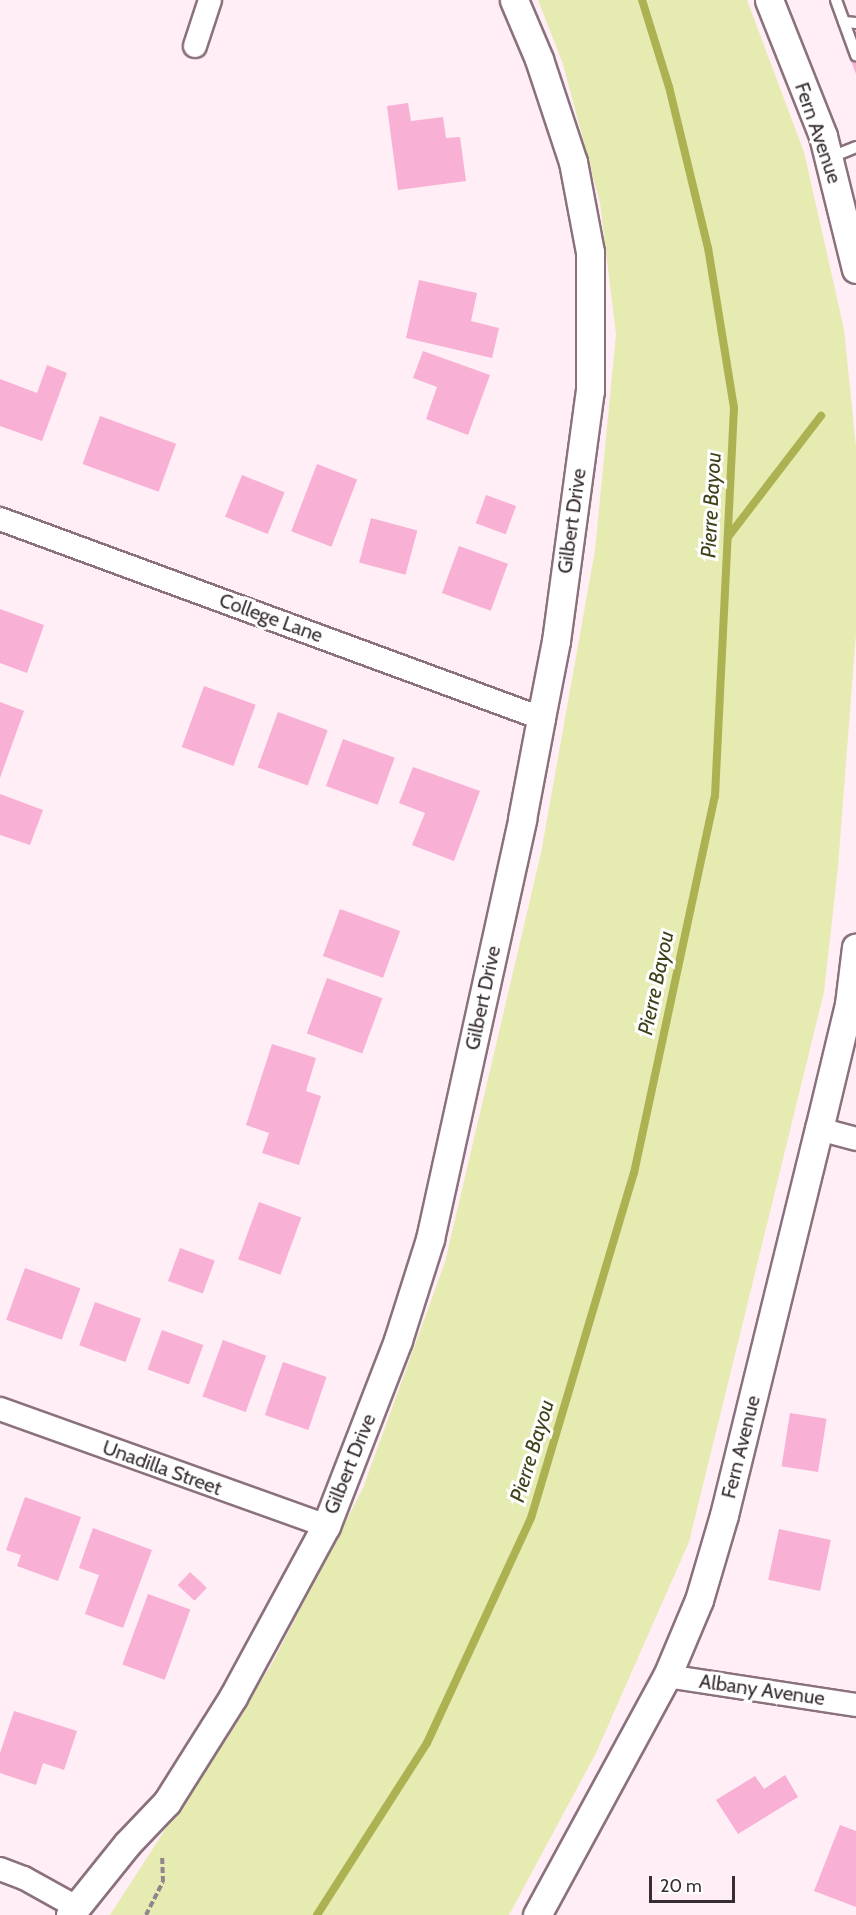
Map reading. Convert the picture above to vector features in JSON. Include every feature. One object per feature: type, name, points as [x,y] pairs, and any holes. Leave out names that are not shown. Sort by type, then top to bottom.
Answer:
[{"type":"street","points":[[195,46],[210,0]]},
{"type":"street","name":"Gilbert Drive","points":[[73,1911],[127,1844],[168,1802],[233,1696],[326,1526],[398,1340],[430,1239],[542,718],[556,641],[590,391],[590,252],[573,162],[539,59],[514,0]]},
{"type":"street","name":"Fern Avenue","points":[[774,1],[829,158],[856,269]]},
{"type":"street","name":"College Lane","points":[[0,519],[542,718]]},
{"type":"street","name":"Fern Avenue","points":[[537,1915],[667,1676],[699,1600],[724,1515],[819,1130],[849,1004],[856,947]]},
{"type":"street","points":[[819,1130],[856,1138]]},
{"type":"street","name":"Unadilla Street","points":[[0,1408],[326,1526]]},
{"type":"street","name":"Albany Avenue","points":[[667,1676],[856,1705]]},
{"type":"street","points":[[0,1869],[24,1878],[73,1911]]},
{"type":"lane","points":[[836,0],[856,55]]},
{"type":"lane","points":[[844,22],[856,23]]},
{"type":"lane","points":[[829,158],[856,147]]},
{"type":"path","points":[[147,1915],[163,1882],[162,1856]]},
{"type":"green space","points":[[538,0],[747,0],[804,152],[844,329],[856,447],[856,633],[838,867],[824,992],[689,1542],[596,1753],[509,1915],[110,1915],[270,1667],[363,1488],[445,1262],[541,853],[595,550],[616,335],[600,203],[563,64]]},
{"type":"building","points":[[856,59],[856,74],[851,61]]},
{"type":"building","points":[[408,103],[411,121],[443,117],[446,138],[460,137],[466,181],[398,190],[387,106]]},
{"type":"building","points":[[419,280],[477,293],[471,321],[499,328],[492,358],[406,338]]},
{"type":"building","points":[[423,351],[490,375],[468,435],[426,419],[437,387],[413,378]]},
{"type":"building","points":[[47,365],[67,373],[42,441],[0,426],[0,379],[37,393]]},
{"type":"building","points":[[100,416],[176,444],[159,492],[83,464]]},
{"type":"building","points":[[317,464],[357,479],[331,547],[291,531]]},
{"type":"building","points":[[242,475],[285,492],[268,534],[225,517]]},
{"type":"building","points":[[486,495],[516,506],[506,534],[476,523]]},
{"type":"building","points":[[371,518],[417,530],[405,575],[359,562]]},
{"type":"building","points":[[459,546],[508,564],[491,611],[442,593]]},
{"type":"building","points":[[0,609],[44,625],[27,673],[0,663]]},
{"type":"building","points":[[204,686],[256,705],[233,766],[182,747]]},
{"type":"building","points":[[0,702],[24,711],[0,778]]},
{"type":"building","points":[[278,712],[328,730],[308,786],[258,767]]},
{"type":"building","points":[[343,739],[395,758],[378,805],[326,786]]},
{"type":"building","points":[[413,767],[480,791],[454,861],[412,845],[425,813],[399,803]]},
{"type":"building","points":[[0,794],[43,810],[30,845],[0,835]]},
{"type":"building","points":[[340,909],[400,931],[383,978],[323,956]]},
{"type":"building","points":[[327,978],[382,998],[362,1054],[307,1033]]},
{"type":"building","points":[[272,1044],[316,1058],[306,1091],[321,1096],[299,1165],[262,1153],[269,1133],[246,1125]]},
{"type":"building","points":[[259,1202],[301,1217],[280,1275],[238,1259]]},
{"type":"building","points":[[180,1248],[215,1261],[203,1294],[168,1281]]},
{"type":"building","points":[[25,1268],[80,1288],[62,1340],[6,1320]]},
{"type":"building","points":[[95,1302],[141,1319],[125,1362],[79,1345]]},
{"type":"building","points":[[162,1330],[203,1345],[189,1385],[148,1369]]},
{"type":"building","points":[[223,1340],[266,1356],[246,1412],[202,1396]]},
{"type":"building","points":[[283,1362],[326,1377],[308,1430],[265,1415]]},
{"type":"building","points":[[790,1413],[827,1419],[818,1472],[782,1466]]},
{"type":"building","points":[[25,1497],[81,1517],[58,1581],[17,1566],[21,1555],[6,1550]]},
{"type":"building","points":[[93,1528],[152,1550],[123,1628],[85,1614],[99,1575],[79,1568]]},
{"type":"building","points":[[779,1529],[831,1540],[820,1591],[768,1580]]},
{"type":"building","points":[[190,1572],[207,1588],[195,1601],[178,1585]]},
{"type":"building","points":[[148,1594],[190,1609],[165,1680],[122,1664]]},
{"type":"building","points":[[14,1711],[77,1731],[64,1770],[43,1763],[36,1785],[0,1773],[0,1753]]},
{"type":"building","points":[[785,1775],[798,1797],[738,1834],[716,1800],[755,1776],[764,1789]]},
{"type":"building","points":[[840,1825],[856,1831],[856,1907],[814,1891]]},
{"type":"waterway","name":"Pierre Bayou","points":[[317,1915],[427,1743],[531,1518],[634,1173],[715,796],[734,408],[708,248],[669,87],[642,0]]},
{"type":"waterway","points":[[728,537],[821,416]]}]
